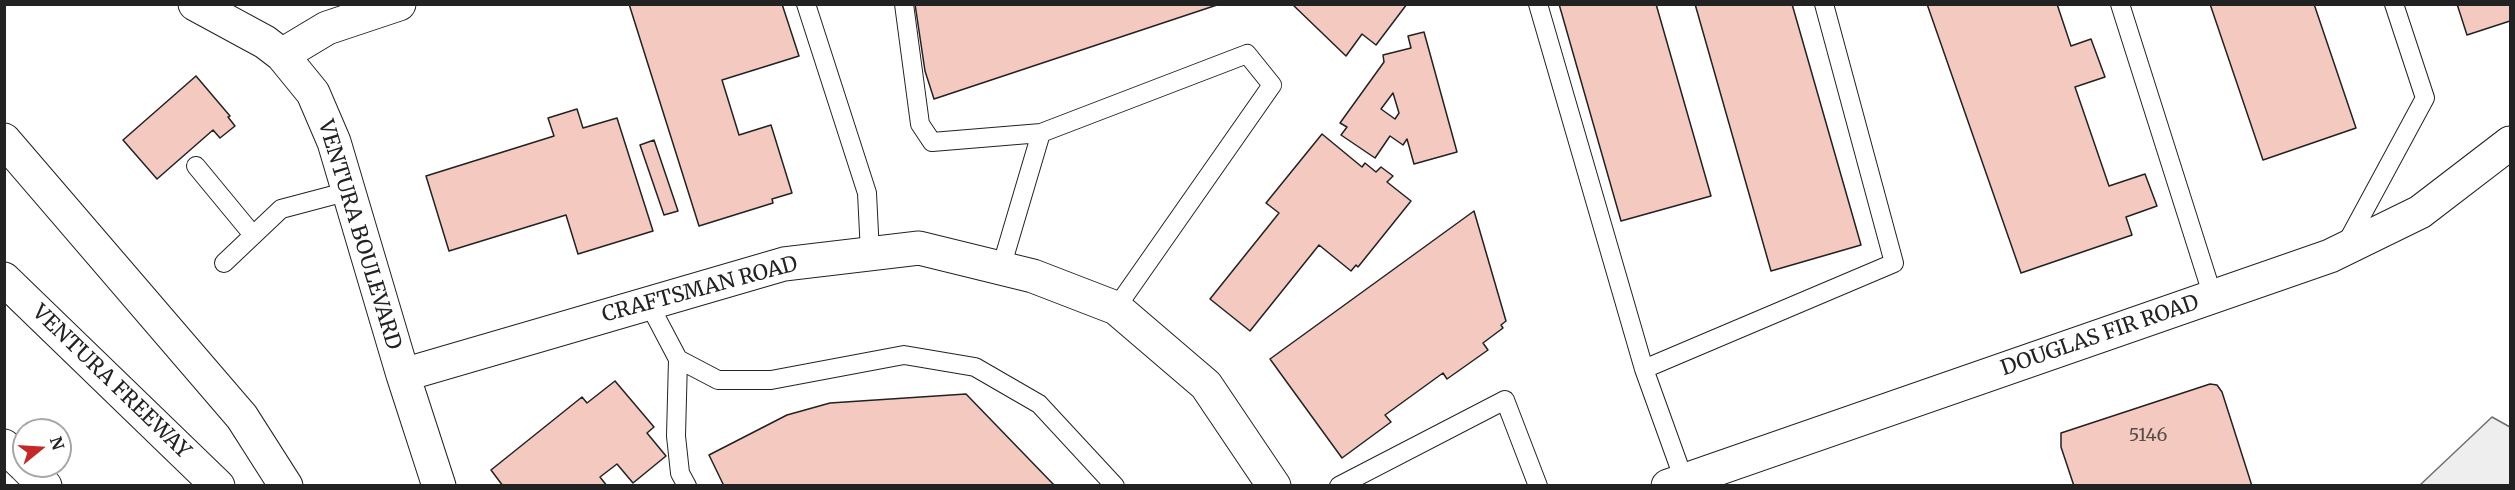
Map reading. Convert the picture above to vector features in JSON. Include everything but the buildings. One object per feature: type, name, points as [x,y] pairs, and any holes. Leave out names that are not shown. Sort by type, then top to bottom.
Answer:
[{"type":"main road","name":"VENTURA BOULEVARD","points":[[195,4],[265,42],[282,55],[313,93],[334,142],[403,375],[439,486]]},
{"type":"main road","points":[[282,55],[327,28],[399,4]]},
{"type":"main road","points":[[4,140],[242,417],[286,486]]},
{"type":"main road","name":"DOUGLAS FIR ROAD","points":[[1676,483],[2343,250],[2420,212],[2511,143]]},
{"type":"main road","name":"CRAFTSMAN ROAD","points":[[403,375],[784,264],[919,248],[1033,276],[1116,308],[1206,385],[1274,486]]},
{"type":"main road","name":"VENTURA FREEWAY","points":[[4,279],[218,486]]},
{"type":"lane","points":[[806,4],[867,193],[870,254]]},
{"type":"lane","points":[[904,4],[920,124],[932,142],[1041,133],[1247,54],[1272,86],[1116,308]]},
{"type":"lane","points":[[1539,4],[1676,483]]},
{"type":"lane","points":[[1644,369],[1894,263],[1824,4]]},
{"type":"lane","points":[[2120,4],[2213,297]]},
{"type":"lane","points":[[2343,250],[2425,98],[2394,4]]},
{"type":"lane","points":[[1001,268],[1041,133]]},
{"type":"lane","points":[[196,166],[253,235]]},
{"type":"lane","points":[[224,263],[281,209],[349,191]]},
{"type":"lane","points":[[649,304],[678,358],[676,436],[680,473],[687,486]]},
{"type":"lane","points":[[678,358],[718,380],[771,380],[904,355],[975,367],[1038,404],[1115,486]]},
{"type":"lane","points":[[1339,486],[1505,400],[1538,486]]},
{"type":"shaded area","points":[[2492,417],[2510,427],[2510,485],[2420,485]]}]
